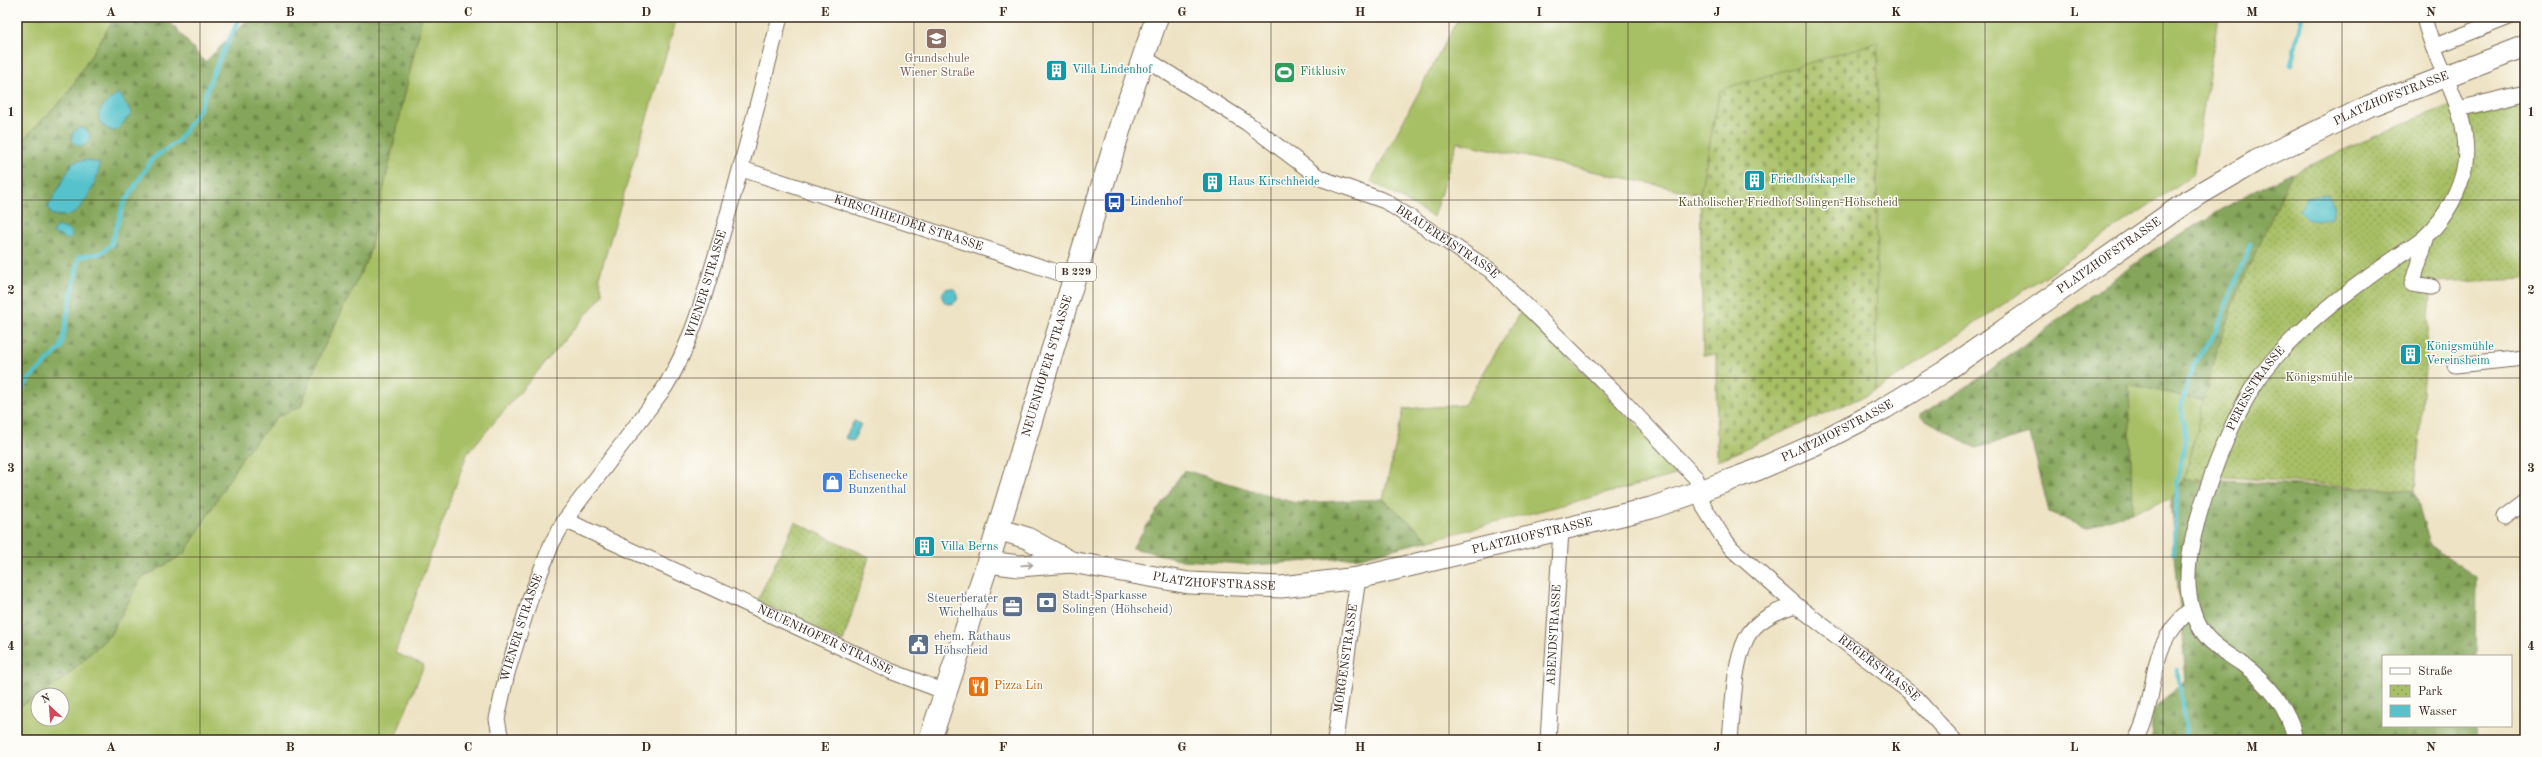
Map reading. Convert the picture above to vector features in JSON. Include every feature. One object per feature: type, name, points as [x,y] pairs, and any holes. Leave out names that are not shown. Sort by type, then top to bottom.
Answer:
[{"type":"main road","name":"NEUENHOFER STRASSE","points":[[930,740],[988,562],[1143,56],[1157,17]]},
{"type":"main road","name":"PLATZHOFSTRASSE","points":[[988,562],[1019,566],[1071,562],[1190,583],[1282,587],[1358,578],[1651,508],[1757,470],[1814,445],[1886,408],[1944,372],[2188,202],[2256,161],[2369,106],[2525,46]]},
{"type":"main road","name":"PLATZHOFSTRASSE","points":[[998,529],[1027,538],[1071,562]]},
{"type":"street","name":"WIENER STRASSE","points":[[501,740],[497,719],[507,673],[530,596],[552,543],[565,520],[665,387],[680,364],[709,281],[742,169],[780,17]]},
{"type":"street","name":"PERESSTRASSE","points":[[2295,740],[2283,710],[2271,690],[2250,670],[2205,635],[2192,609],[2188,583],[2191,553],[2203,505],[2230,429],[2257,381],[2281,353],[2334,304],[2427,236],[2451,203],[2462,180],[2465,161],[2465,139],[2458,109],[2433,47],[2424,17]]},
{"type":"street","points":[[2433,47],[2509,17]]},
{"type":"street","name":"BRAUEREISTRASSE","points":[[1143,56],[1247,123],[1320,178],[1385,201],[1490,270],[1622,400],[1696,478],[1700,491]]},
{"type":"street","points":[[2458,109],[2525,93]]},
{"type":"street","name":"KIRSCHHEIDER STRASSE","points":[[742,169],[1075,278]]},
{"type":"street","points":[[2427,236],[2412,284],[2432,287]]},
{"type":"street","points":[[2455,365],[2525,358]]},
{"type":"street","name":"REGERSTRASSE","points":[[1700,491],[1704,507],[1732,549],[1796,605],[1911,694],[1954,740]]},
{"type":"street","points":[[2505,517],[2525,502]]},
{"type":"street","name":"NEUENHOFER STRASSE","points":[[565,520],[703,585],[798,627],[890,672],[946,692]]},
{"type":"street","name":"ABENDSTRASSE","points":[[1548,740],[1561,530]]},
{"type":"street","name":"MORGENSTRASSE","points":[[1335,740],[1358,578]]},
{"type":"street","points":[[1730,740],[1740,656],[1746,638],[1758,623],[1782,608],[1796,605]]},
{"type":"street","points":[[2136,740],[2143,722],[2152,677],[2162,642],[2179,619],[2192,609]]},
{"type":"green space","points":[[17,17],[115,17],[66,96],[17,146]]},
{"type":"green space","points":[[115,17],[166,17],[205,62],[250,17],[422,17],[368,258],[320,355],[301,406],[277,417],[243,456],[185,553],[141,579],[110,635],[61,681],[51,687],[30,687],[30,700],[17,708],[17,146],[66,96]]},
{"type":"green space","points":[[422,17],[677,18],[599,277],[603,295],[467,454],[395,653],[424,665],[394,740],[17,740],[17,708],[30,701],[30,727],[70,727],[70,687],[52,687],[61,681],[110,635],[141,579],[185,553],[243,456],[277,417],[301,406],[320,355],[368,258]]},
{"type":"green space","points":[[1459,17],[2218,17],[2193,175],[1876,391],[1877,128],[1720,90],[1700,194],[1457,142],[1433,217],[1371,181]]},
{"type":"green space","name":"Katholischer Friedhof Solingen-Höhscheid","points":[[1878,42],[1876,391],[1717,461],[1716,355],[1703,355],[1700,194],[1720,90]]},
{"type":"green space","name":"Königsmühle","points":[[2525,94],[2525,279],[2432,283],[2415,491],[2213,476],[2196,480],[2184,479],[2215,356],[2240,287],[2292,173],[2400,125],[2448,106],[2476,114]]},
{"type":"green space","points":[[2292,173],[2240,287],[2215,356],[2204,401],[2129,384],[2132,512],[2086,528],[2049,512],[2030,434],[1976,448],[1919,416],[1974,382],[2148,254],[2246,195]]},
{"type":"green space","points":[[1521,311],[1679,467],[1683,473],[1430,540],[1383,499],[1404,409],[1464,405]]},
{"type":"green space","points":[[2129,384],[2204,401],[2184,479],[2170,499],[2132,512]]},
{"type":"green space","points":[[1184,470],[1295,503],[1383,499],[1430,540],[1360,557],[1255,565],[1183,560],[1132,548]]},
{"type":"green space","points":[[2184,479],[2415,491],[2430,545],[2477,577],[2476,655],[2382,655],[2382,727],[2476,727],[2475,740],[2151,740],[2153,711],[2186,679],[2170,499]]},
{"type":"green space","points":[[795,522],[869,557],[843,642],[757,601]]},
{"type":"water","points":[[119,93],[132,113],[116,131],[104,127],[99,116],[102,108]]},
{"type":"water","points":[[81,128],[87,131],[90,137],[87,143],[81,146],[75,143],[72,137],[75,131]]},
{"type":"water","points":[[86,160],[99,163],[99,168],[91,191],[82,206],[77,211],[67,216],[51,214],[48,207],[73,162]]},
{"type":"water","points":[[2328,194],[2334,205],[2332,217],[2314,220],[2307,218],[2299,212],[2307,198]]},
{"type":"water","points":[[56,226],[70,230],[72,236],[68,240],[53,233]]},
{"type":"water","points":[[947,288],[953,288],[958,293],[956,302],[953,304],[947,304],[942,299],[942,293]]},
{"type":"water","points":[[854,421],[861,424],[853,441],[845,438]]},
{"type":"waterway","points":[[17,400],[29,379],[61,348],[79,257],[101,253],[111,245],[123,205],[152,159],[178,141],[200,108],[215,69],[240,17]]},
{"type":"waterway","points":[[2291,65],[2302,17]]},
{"type":"waterway","points":[[2174,553],[2176,485],[2186,440],[2181,405],[2195,362],[2214,335],[2250,245]]},
{"type":"waterway","points":[[2177,670],[2187,740]]},
{"type":"place","name":"Grundschule Wiener Straße","points":[[937,38]]},
{"type":"place","name":"Villa Lindenhof","points":[[1056,70]]},
{"type":"place","name":"Fitklusiv","points":[[1284,72]]},
{"type":"place","name":"Friedhofskapelle","points":[[1755,180]]},
{"type":"place","name":"Haus Kirschheide","points":[[1213,182]]},
{"type":"place","name":"Lindenhof","points":[[1114,202]]},
{"type":"place","name":"Königsmühle Vereinsheim","points":[[2411,354]]},
{"type":"place","name":"Echsenecke Bunzenthal","points":[[833,483]]},
{"type":"place","name":"Villa Berns","points":[[925,547]]},
{"type":"place","name":"Stadt-Sparkasse Solingen (Höhscheid)","points":[[1047,603]]},
{"type":"place","name":"Steuerberater Wichelhaus","points":[[1013,606]]},
{"type":"place","name":"ehem. Rathaus Höhscheid","points":[[919,644]]},
{"type":"place","name":"Pizza Lin","points":[[978,686]]}]
